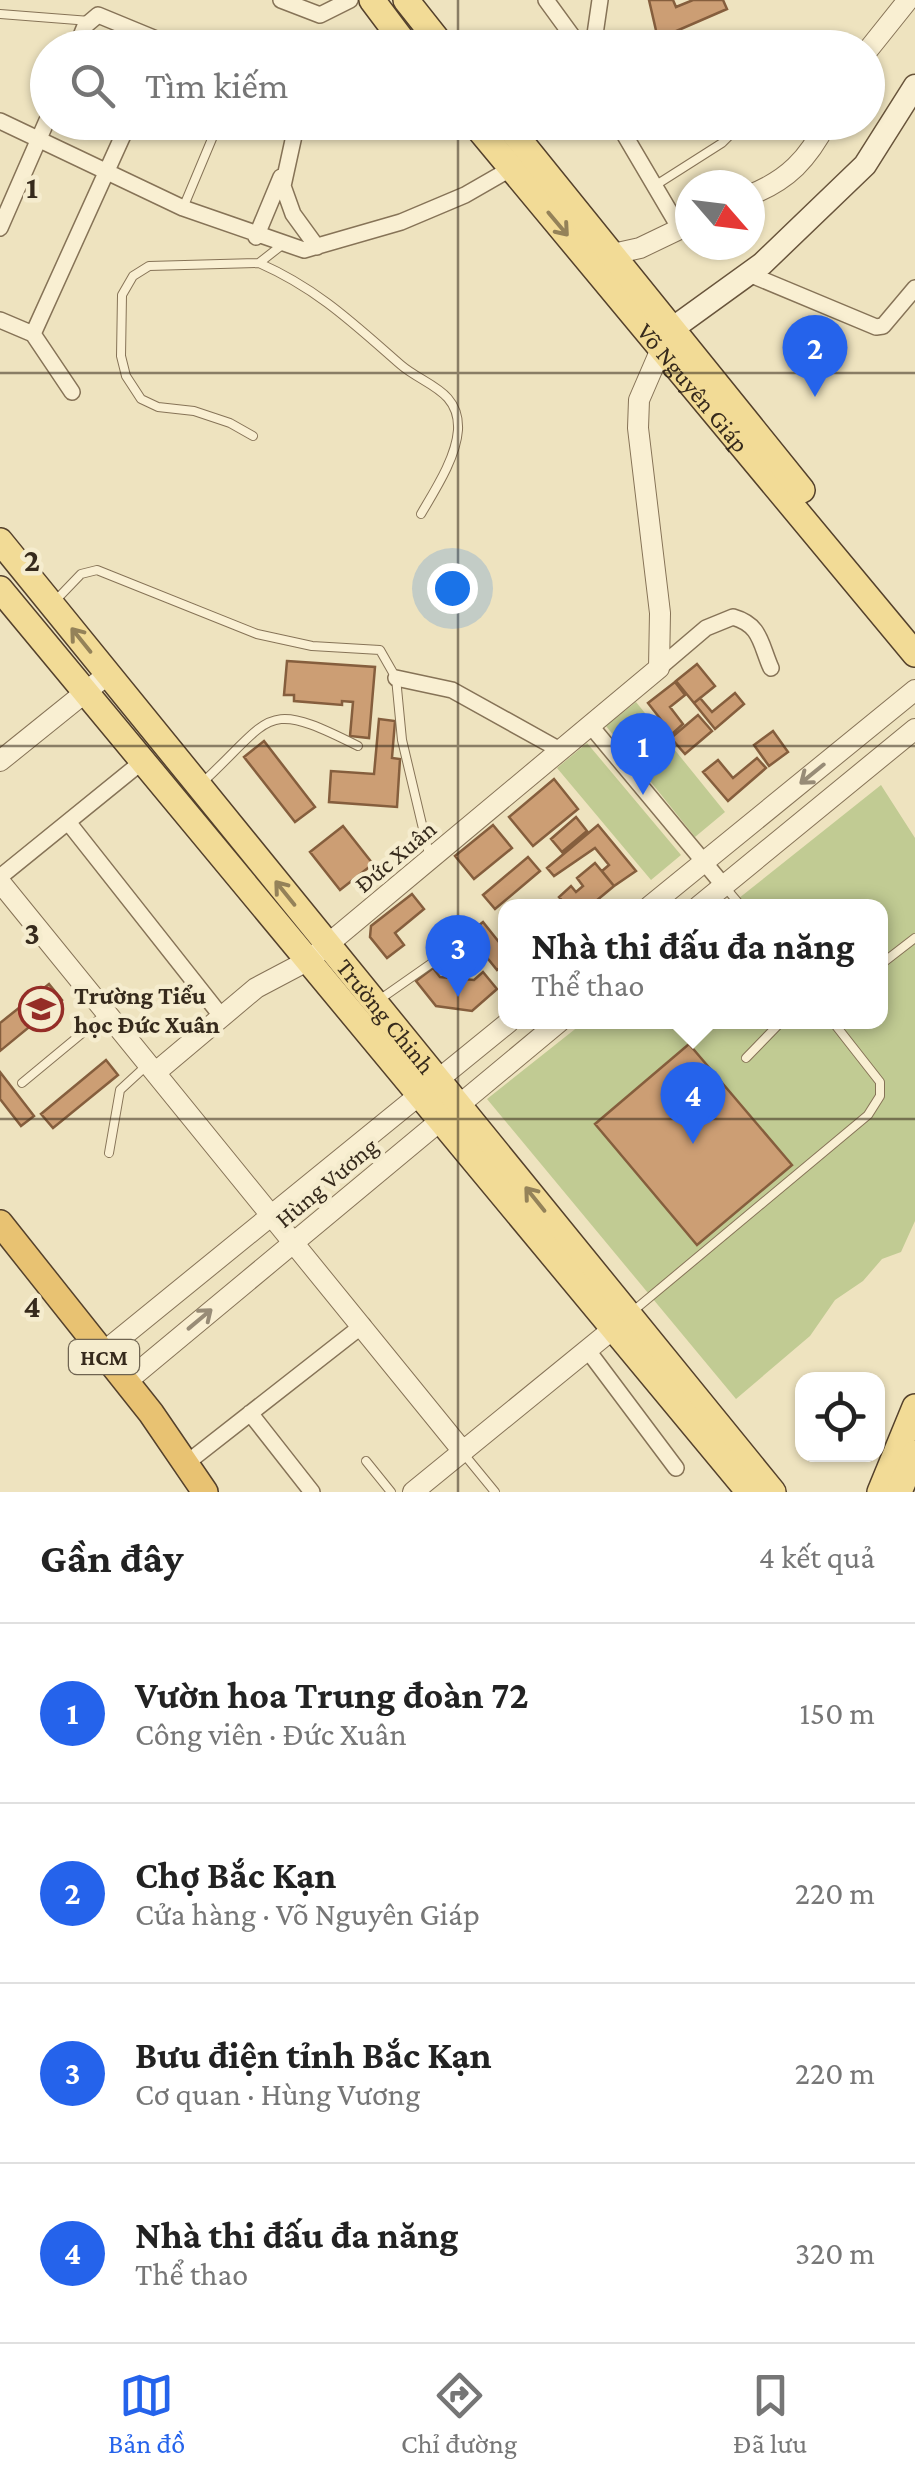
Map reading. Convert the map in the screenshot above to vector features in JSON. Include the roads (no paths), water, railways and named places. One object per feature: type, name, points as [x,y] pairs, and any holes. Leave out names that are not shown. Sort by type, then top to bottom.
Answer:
[{"type":"highway","name":"HCM","points":[[0,1223],[188,1462],[205,1492]]},
{"type":"main road","points":[[372,0],[394,30]]},
{"type":"main road","points":[[406,0],[430,30]]},
{"type":"main road","points":[[885,134],[915,86]]},
{"type":"main road","name":"Võ Nguyên Giáp","points":[[488,140],[666,339],[915,630]]},
{"type":"main road","name":"Võ Nguyên Giáp","points":[[520,140],[612,254],[666,339],[915,654]]},
{"type":"main road","points":[[666,339],[749,274],[866,164],[881,140]]},
{"type":"main road","name":"Trường Chinh","points":[[0,541],[108,674],[189,795],[622,1321],[773,1492]]},
{"type":"main road","name":"Trường Chinh","points":[[0,589],[143,761],[189,795]]},
{"type":"main road","name":"Trường Chinh","points":[[318,952],[375,1003],[429,1088]]},
{"type":"main road","name":"Trường Chinh","points":[[622,1321],[749,1492]]},
{"type":"main road","points":[[880,1492],[915,1407]]},
{"type":"main road","points":[[898,1492],[915,1453]]},
{"type":"street","points":[[281,0],[320,14],[350,0]]},
{"type":"street","points":[[546,0],[568,30]]},
{"type":"street","points":[[596,30],[600,0]]},
{"type":"street","points":[[884,30],[908,0]]},
{"type":"street","points":[[86,30],[98,15],[138,30]]},
{"type":"street","points":[[0,121],[30,134]]},
{"type":"street","points":[[0,228],[39,140]]},
{"type":"street","points":[[44,140],[183,208],[256,237],[304,250],[435,209],[512,168]]},
{"type":"street","points":[[33,334],[121,140]]},
{"type":"street","points":[[256,237],[296,140]]},
{"type":"street","points":[[628,140],[675,213]]},
{"type":"street","points":[[765,189],[783,182],[816,140]]},
{"type":"street","points":[[284,169],[283,186],[293,214],[317,247]]},
{"type":"street","points":[[612,254],[640,248],[675,232]]},
{"type":"street","points":[[749,274],[876,326],[883,326],[915,288]]},
{"type":"street","points":[[2,323],[33,334],[72,392]]},
{"type":"street","points":[[659,668],[660,612],[638,428],[639,400],[666,339]]},
{"type":"street","name":"Đức Xuân","points":[[152,1068],[256,988],[318,952],[706,628],[733,616],[750,622],[758,631],[771,668]]},
{"type":"street","points":[[0,760],[108,674]]},
{"type":"street","points":[[396,678],[452,690],[560,750]]},
{"type":"street","points":[[659,899],[915,690]]},
{"type":"street","points":[[590,725],[724,886]]},
{"type":"street","points":[[708,899],[915,729]]},
{"type":"street","points":[[864,732],[886,753]]},
{"type":"street","points":[[143,761],[0,879],[460,1449]]},
{"type":"street","points":[[68,822],[222,1017]]},
{"type":"street","name":"Hùng Vương","points":[[101,1354],[501,1029]]},
{"type":"street","name":"Hùng Vương","points":[[126,1382],[550,1029]]},
{"type":"street","points":[[413,1492],[460,1449],[589,1352],[622,1321]]},
{"type":"street","points":[[188,1462],[363,1325]]},
{"type":"street","points":[[589,1352],[676,1468]]},
{"type":"street","points":[[250,1413],[312,1492]]},
{"type":"lane","points":[[0,14],[92,20]]},
{"type":"lane","points":[[183,208],[211,140]]},
{"type":"lane","points":[[656,185],[724,140]]},
{"type":"lane","points":[[260,262],[282,245]]},
{"type":"lane","points":[[253,436],[194,411],[158,407],[141,398],[126,376],[121,356],[122,295],[141,269],[161,263],[260,262],[312,289],[379,341],[404,368],[442,390],[451,402],[458,430],[440,481],[421,514]]},
{"type":"lane","points":[[52,604],[81,574],[96,570],[257,634],[312,646],[380,650],[396,678],[402,740],[430,858]]},
{"type":"lane","points":[[189,795],[266,722],[282,716],[305,720],[358,746]]},
{"type":"lane","points":[[724,886],[734,899]]},
{"type":"lane","points":[[888,959],[915,938]]},
{"type":"lane","points":[[375,1003],[439,958],[469,958]]},
{"type":"lane","points":[[22,1083],[107,1013]]},
{"type":"lane","points":[[746,1058],[775,1029]]},
{"type":"lane","points":[[622,1321],[868,1115],[880,1096],[880,1082],[838,1029]]},
{"type":"lane","points":[[109,1152],[120,1090],[152,1068]]},
{"type":"lane","points":[[460,1449],[495,1492]]},
{"type":"lane","points":[[366,1461],[391,1492]]},
{"type":"place","name":"Chợ Bắc Kạn","points":[[815,397]]},
{"type":"place","name":"Vườn hoa Trung đoàn 72","points":[[643,795]]},
{"type":"place","name":"Bưu điện tỉnh Bắc Kạn","points":[[458,997]]},
{"type":"place","name":"Trường Tiểu học Đức Xuân","points":[[41,1009]]},
{"type":"place","name":"Nhà thi đấu đa năng","points":[[693,1144]]}]
